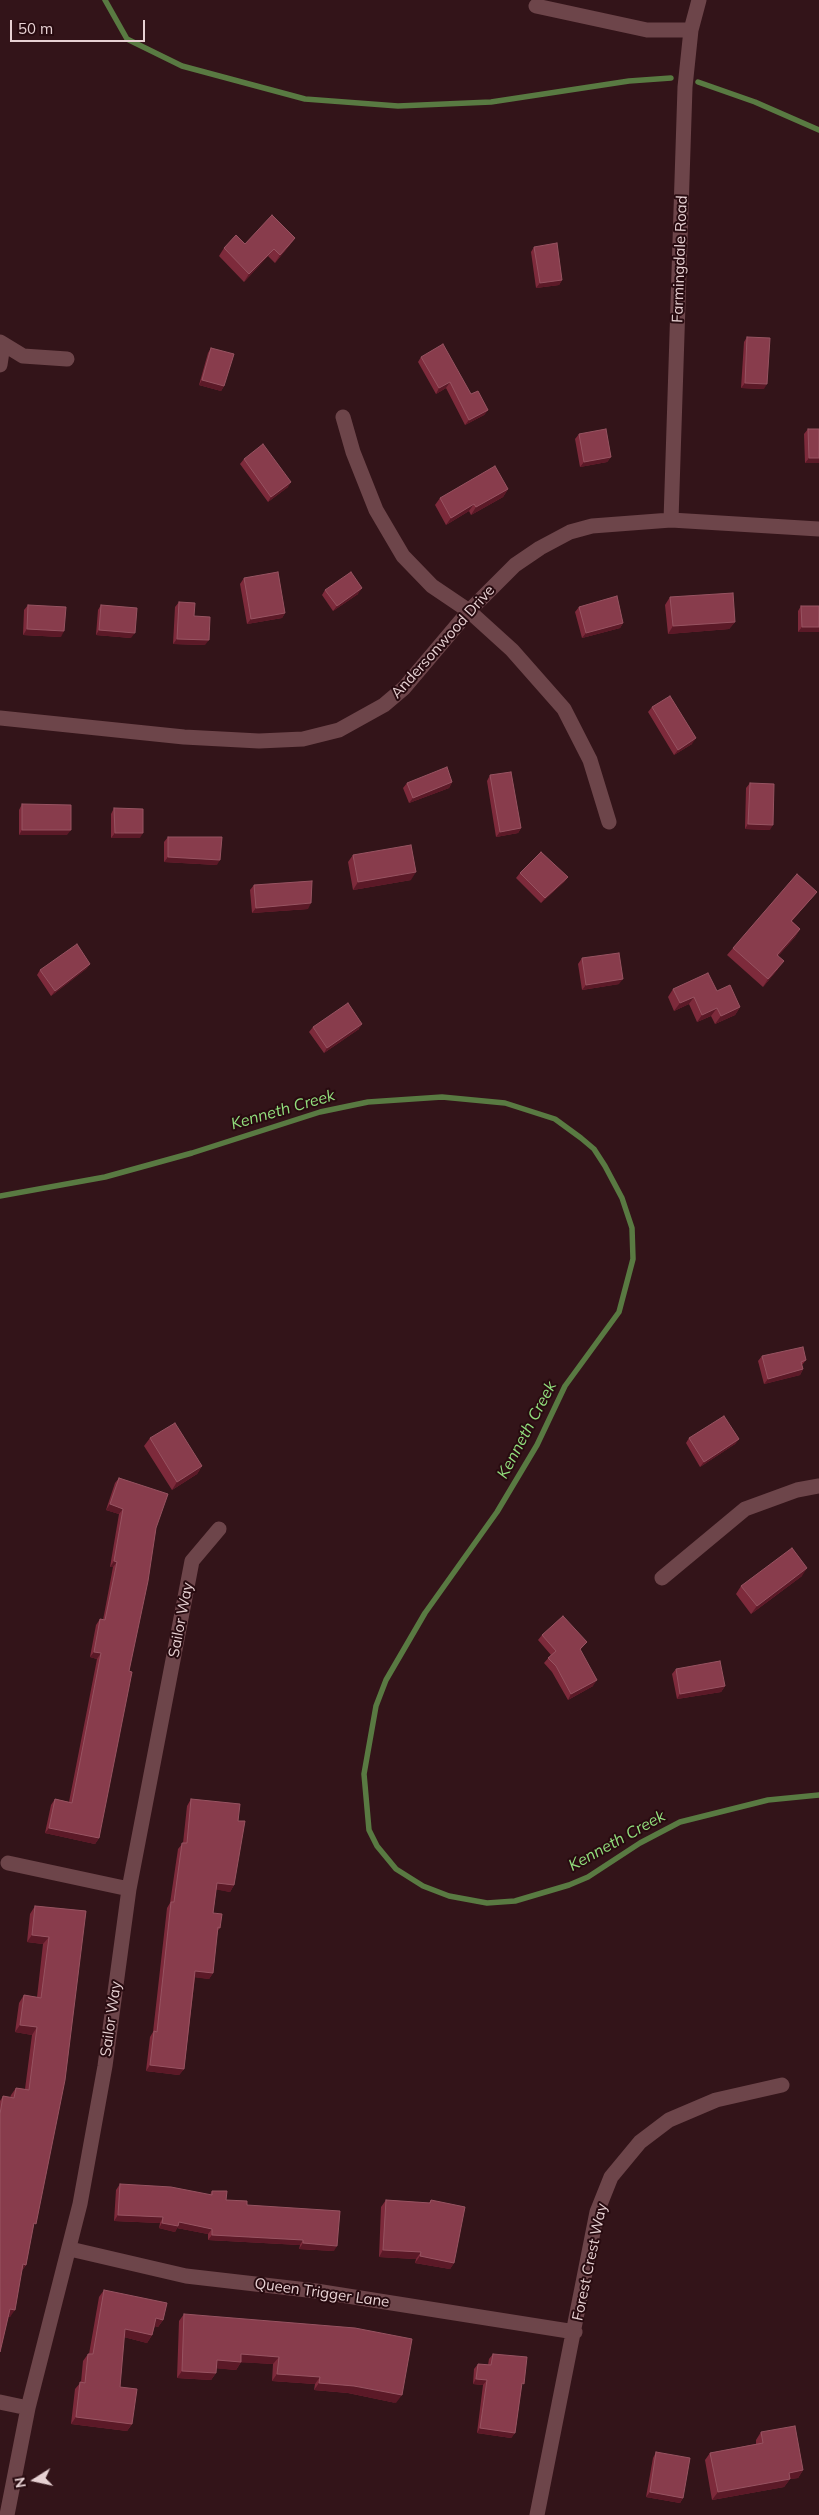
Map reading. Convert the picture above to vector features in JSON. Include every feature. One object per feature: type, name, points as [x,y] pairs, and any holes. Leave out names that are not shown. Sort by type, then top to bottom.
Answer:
[{"type":"street","name":"Farmingdale Road","points":[[671,520],[685,87],[691,30],[699,0]]},
{"type":"street","points":[[536,6],[647,30],[691,30]]},
{"type":"street","points":[[0,365],[2,344],[23,356],[67,359]]},
{"type":"street","points":[[343,417],[364,481],[387,532],[403,556],[432,586],[469,611],[512,650],[564,709],[590,760],[609,822]]},
{"type":"street","name":"Andersonwood Drive","points":[[0,718],[184,737],[260,741],[303,739],[339,730],[384,705],[417,673],[469,611],[516,565],[540,548],[570,532],[592,526],[671,520],[819,529]]},
{"type":"street","points":[[662,1578],[746,1509],[796,1490],[819,1486]]},
{"type":"street","name":"Sailor Way","points":[[7,2515],[28,2408],[70,2250],[105,2066],[129,1889],[192,1561],[219,1529]]},
{"type":"street","points":[[8,1863],[129,1889]]},
{"type":"street","name":"Forest Crest Way","points":[[537,2515],[598,2212],[611,2177],[640,2142],[670,2120],[716,2100],[782,2085]]},
{"type":"street","name":"Queen Trigger Lane","points":[[70,2250],[186,2276],[316,2291],[575,2332]]},
{"type":"street","points":[[0,2402],[28,2408]]},
{"type":"building","points":[[272,215],[295,238],[280,255],[274,249],[249,274],[224,248],[236,235],[245,244]]},
{"type":"building","points":[[557,243],[562,280],[540,283],[534,247]]},
{"type":"building","points":[[747,337],[770,338],[767,384],[745,383]]},
{"type":"building","points":[[443,344],[471,394],[478,391],[488,410],[469,420],[450,382],[439,388],[421,357]]},
{"type":"building","points":[[211,348],[234,354],[224,386],[202,380]]},
{"type":"building","points":[[606,429],[611,457],[584,462],[579,434]]},
{"type":"building","points":[[808,429],[819,429],[819,458],[809,458]]},
{"type":"building","points":[[263,444],[291,482],[271,497],[244,459]]},
{"type":"building","points":[[495,466],[508,489],[476,507],[474,504],[451,518],[440,498]]},
{"type":"building","points":[[278,572],[285,613],[251,619],[244,578]]},
{"type":"building","points":[[351,572],[362,588],[337,606],[325,590]]},
{"type":"building","points":[[733,593],[735,622],[673,626],[670,597]]},
{"type":"building","points":[[617,596],[623,623],[586,633],[579,607]]},
{"type":"building","points":[[179,602],[195,603],[194,616],[210,617],[209,640],[177,639]]},
{"type":"building","points":[[28,605],[66,607],[64,631],[27,629]]},
{"type":"building","points":[[101,605],[137,608],[135,633],[99,630]]},
{"type":"building","points":[[801,606],[819,606],[819,627],[802,627]]},
{"type":"building","points":[[670,696],[696,738],[678,750],[652,707]]},
{"type":"building","points":[[447,767],[452,782],[413,798],[407,783]]},
{"type":"building","points":[[511,772],[521,828],[500,832],[490,775]]},
{"type":"building","points":[[750,783],[774,784],[773,825],[748,824]]},
{"type":"building","points":[[22,804],[71,805],[71,830],[22,830]]},
{"type":"building","points":[[114,808],[143,809],[143,833],[115,833]]},
{"type":"building","points":[[168,837],[222,837],[220,860],[168,857]]},
{"type":"building","points":[[411,845],[416,872],[358,882],[353,855]]},
{"type":"building","points":[[541,852],[568,877],[545,898],[520,873]]},
{"type":"building","points":[[797,874],[817,892],[791,921],[800,929],[777,955],[784,961],[768,979],[733,948]]},
{"type":"building","points":[[312,881],[311,903],[256,908],[254,885]]},
{"type":"building","points":[[77,944],[90,964],[55,991],[40,970]]},
{"type":"building","points":[[619,953],[623,979],[586,985],[582,958]]},
{"type":"building","points":[[708,973],[717,991],[730,985],[740,1007],[721,1016],[717,1008],[702,1015],[694,997],[680,1003],[673,989]]},
{"type":"building","points":[[348,1003],[362,1024],[327,1048],[313,1027]]},
{"type":"building","points":[[803,1347],[806,1360],[801,1362],[803,1369],[768,1379],[762,1356]]},
{"type":"building","points":[[724,1416],[739,1439],[704,1462],[689,1438]]},
{"type":"building","points":[[175,1423],[202,1466],[177,1482],[150,1438]]},
{"type":"building","points":[[119,1478],[168,1494],[156,1528],[148,1581],[129,1671],[132,1672],[99,1838],[49,1828],[55,1799],[72,1803],[101,1653],[94,1652],[100,1619],[105,1620],[117,1562],[114,1561],[123,1509],[110,1504]]},
{"type":"building","points":[[792,1548],[807,1568],[757,1606],[741,1586]]},
{"type":"building","points":[[563,1616],[587,1642],[580,1649],[597,1680],[571,1694],[556,1666],[548,1658],[556,1651],[542,1635]]},
{"type":"building","points":[[720,1661],[725,1686],[680,1694],[676,1669]]},
{"type":"building","points":[[191,1799],[240,1804],[238,1821],[245,1821],[234,1885],[217,1883],[213,1913],[222,1914],[220,1928],[218,1927],[213,1973],[195,1971],[184,2069],[150,2065],[154,2031],[157,2032],[171,1902],[174,1902],[182,1843],[187,1843]]},
{"type":"building","points":[[35,1906],[86,1911],[65,2080],[36,2224],[34,2223],[26,2265],[23,2264],[15,2310],[10,2309],[0,2352],[0,2114],[3,2096],[14,2098],[16,2088],[29,2090],[37,2027],[20,2025],[24,1995],[41,1998],[49,1937],[32,1935]]},
{"type":"building","points":[[120,2184],[171,2187],[212,2195],[212,2191],[227,2191],[226,2200],[247,2201],[247,2205],[340,2211],[337,2246],[303,2243],[303,2240],[212,2235],[212,2229],[179,2222],[178,2226],[162,2223],[163,2217],[118,2215]]},
{"type":"building","points":[[386,2200],[430,2203],[431,2200],[465,2207],[454,2263],[420,2256],[421,2252],[383,2250]]},
{"type":"building","points":[[104,2290],[167,2303],[163,2320],[156,2318],[152,2335],[125,2329],[120,2387],[137,2389],[132,2424],[76,2417],[80,2382],[85,2383],[88,2354],[93,2354]]},
{"type":"building","points":[[184,2314],[355,2328],[412,2339],[402,2395],[354,2386],[319,2383],[320,2377],[277,2374],[279,2357],[241,2354],[241,2362],[217,2360],[216,2373],[182,2371]]},
{"type":"building","points":[[493,2354],[527,2357],[515,2433],[480,2428],[487,2380],[476,2379],[478,2364],[491,2365]]},
{"type":"building","points":[[795,2426],[803,2470],[789,2473],[790,2479],[718,2492],[710,2453],[763,2443],[761,2432]]},
{"type":"building","points":[[656,2452],[690,2458],[683,2498],[650,2492]]},
{"type":"waterway","points":[[105,0],[127,39],[182,66],[305,99],[398,106],[491,102],[629,81],[671,78]]},
{"type":"waterway","points":[[698,82],[755,102],[819,130]]},
{"type":"waterway","name":"Kenneth Creek","points":[[0,1196],[105,1177],[192,1153],[320,1112],[368,1102],[442,1097],[505,1103],[555,1119],[581,1138],[594,1149],[605,1166],[622,1198],[632,1228],[633,1259],[619,1312],[565,1386],[537,1445],[497,1512],[425,1613],[386,1680],[376,1706],[364,1774],[369,1830],[377,1846],[396,1869],[423,1886],[449,1896],[487,1903],[515,1901],[569,1885],[588,1877],[640,1843],[680,1822],[768,1800],[819,1795]]}]
